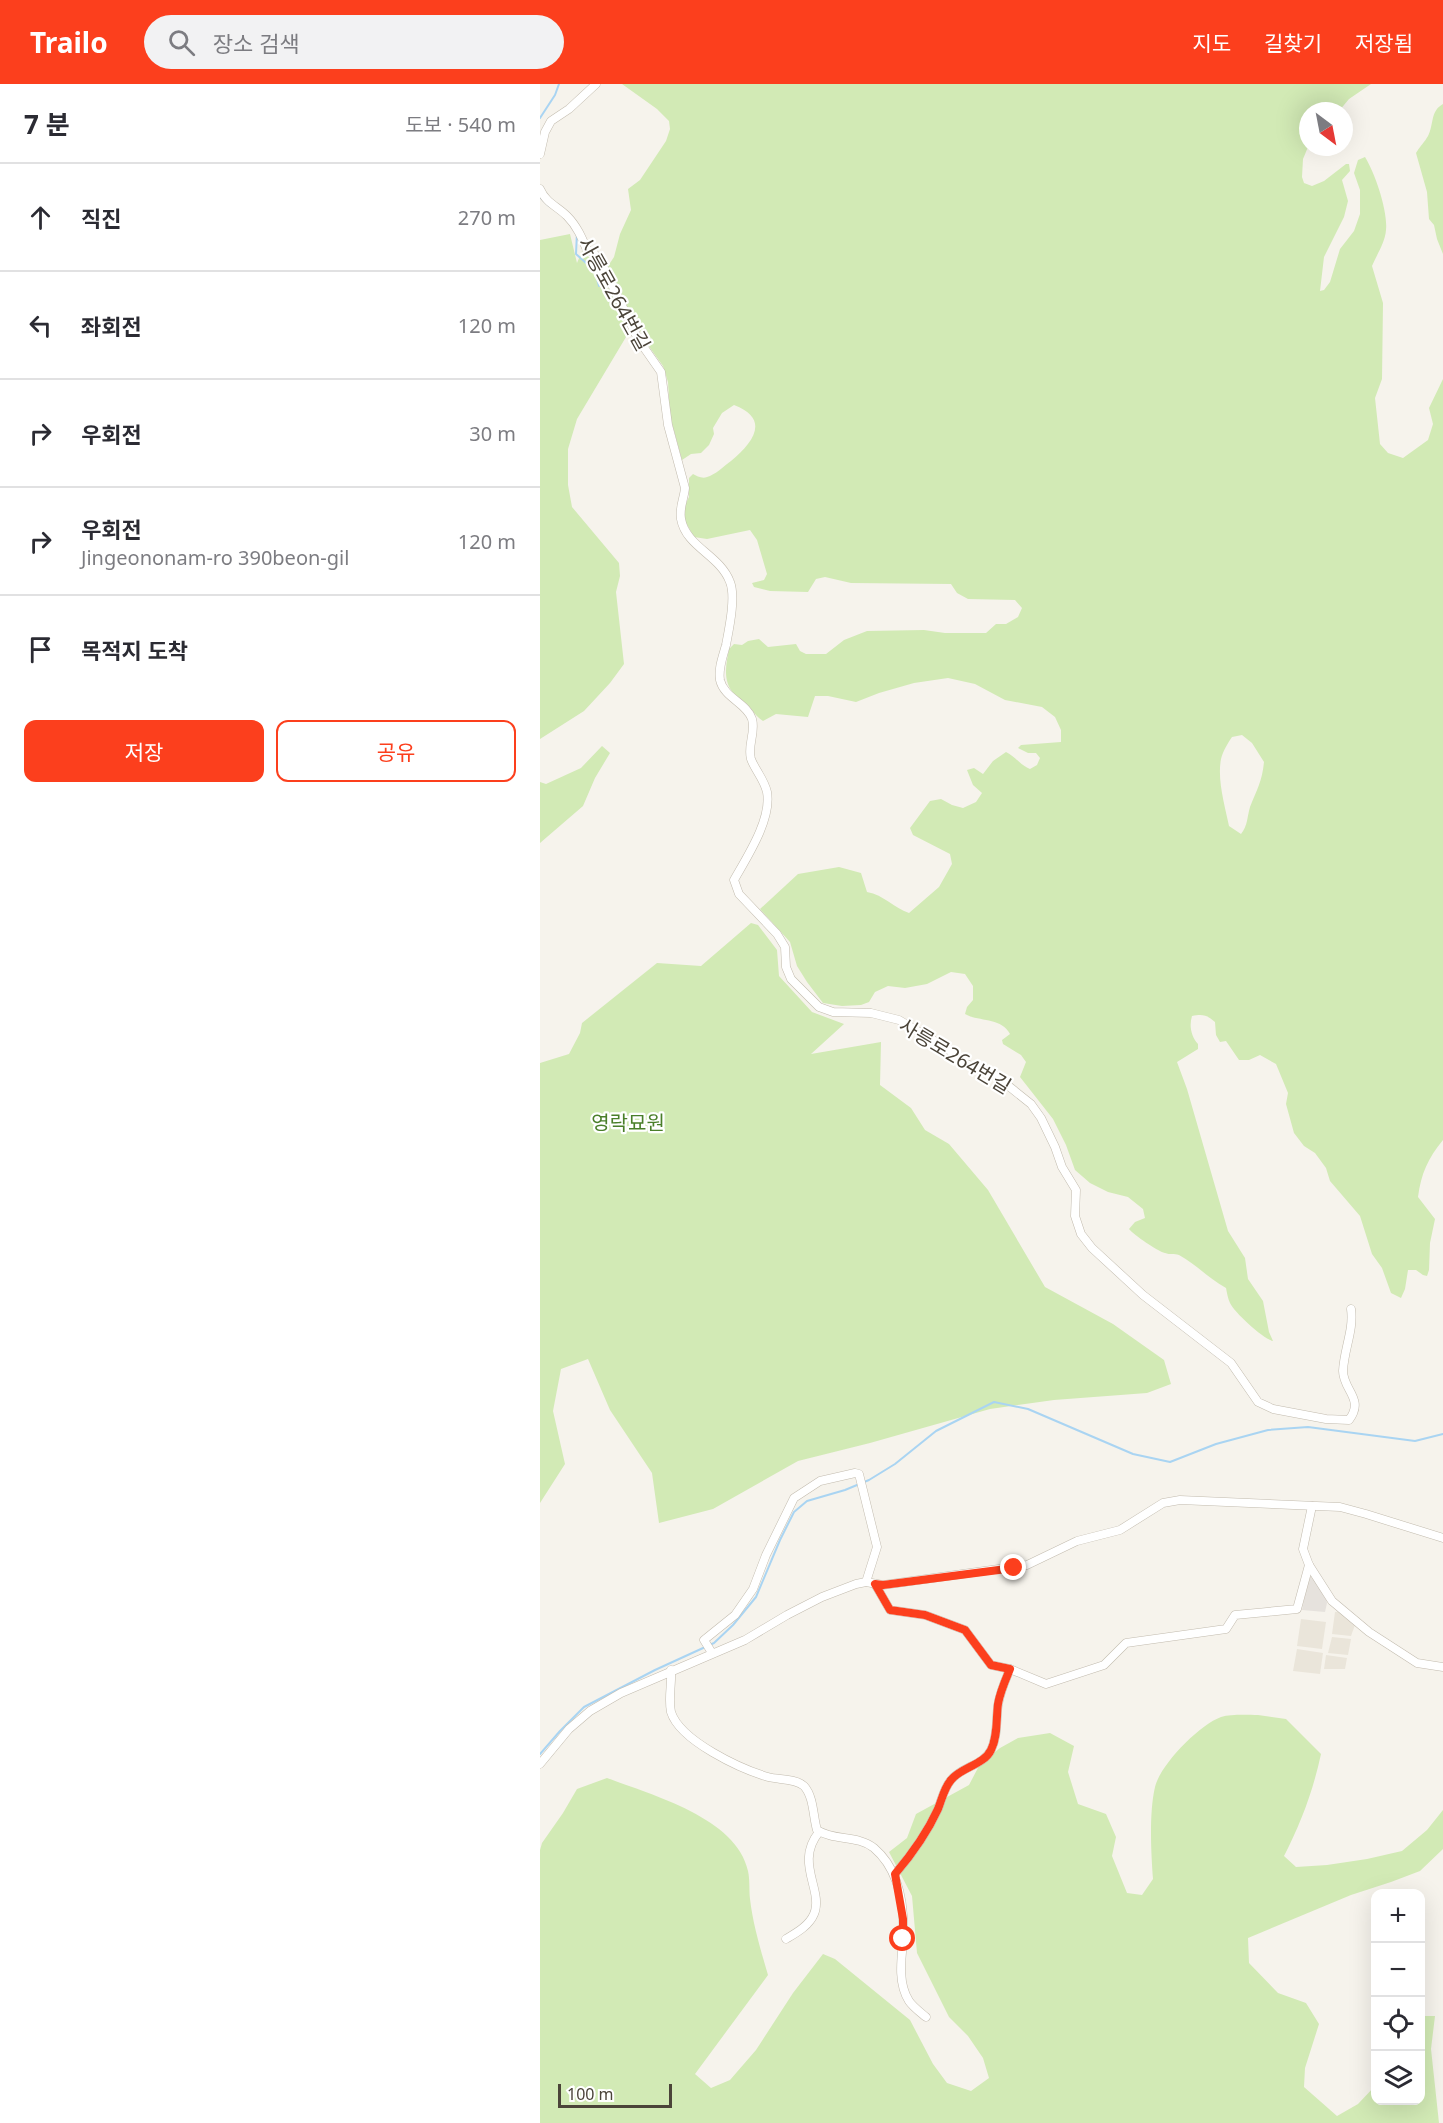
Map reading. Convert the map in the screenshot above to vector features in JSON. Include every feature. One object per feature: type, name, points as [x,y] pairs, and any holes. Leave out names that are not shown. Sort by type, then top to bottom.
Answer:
[{"type":"street","points":[[540,154],[545,132],[551,122],[596,84]]},
{"type":"street","name":"사릉로264번길","points":[[540,189],[548,202],[576,225],[587,250],[593,252],[602,264],[638,339],[661,372],[668,425],[685,488],[680,508],[681,521],[692,541],[715,559],[726,572],[731,585],[729,626],[720,665],[720,681],[726,691],[749,713],[752,720],[749,746],[751,759],[766,790],[768,804],[756,839],[735,880],[739,894],[777,934],[785,947],[786,967],[792,979],[819,1007],[833,1012],[871,1013],[899,1020],[948,1049],[964,1063],[996,1076],[1031,1104],[1041,1118],[1062,1167],[1076,1190],[1075,1216],[1080,1234],[1143,1295],[1232,1362],[1258,1402],[1273,1409],[1326,1419],[1349,1420],[1354,1414],[1355,1401],[1343,1372],[1352,1327],[1351,1309]]},
{"type":"street","points":[[711,1652],[704,1640],[735,1615],[753,1590],[766,1555],[794,1498],[820,1480],[855,1473],[859,1474],[877,1547],[870,1583],[890,1610],[925,1615],[965,1630],[991,1665],[1010,1669],[1046,1684],[1104,1665],[1125,1643],[1226,1629],[1235,1616],[1297,1608],[1309,1565]]},
{"type":"street","points":[[540,1764],[569,1729],[590,1711],[621,1693],[671,1670],[745,1640],[822,1597],[856,1584],[883,1585],[1027,1565],[1077,1541],[1120,1530],[1163,1503],[1203,1500],[1340,1508],[1443,1538]]},
{"type":"street","points":[[1312,1506],[1303,1549],[1309,1565],[1332,1601],[1369,1632],[1417,1663],[1443,1667]]},
{"type":"street","points":[[895,1874],[923,1836],[951,1779],[963,1768],[989,1753],[996,1730],[998,1705],[1010,1669]]},
{"type":"street","points":[[671,1670],[670,1708],[675,1720],[692,1738],[728,1761],[756,1774],[796,1782],[804,1787],[819,1832],[870,1846],[885,1860],[895,1874],[903,1919],[902,1978],[908,1999],[926,2017]]},
{"type":"street","points":[[786,1939],[807,1924],[813,1916],[815,1904],[808,1856],[819,1832]]},
{"type":"shaded area","points":[[1309,1575],[1324,1590],[1327,1603],[1325,1612],[1302,1610]]},
{"type":"shaded area","points":[[1341,1611],[1355,1625],[1351,1636],[1332,1634],[1335,1612]]},
{"type":"shaded area","points":[[1301,1619],[1326,1622],[1322,1649],[1297,1646]]},
{"type":"shaded area","points":[[1332,1637],[1351,1639],[1348,1655],[1328,1653]]},
{"type":"shaded area","points":[[1297,1649],[1323,1653],[1320,1674],[1293,1671]]},
{"type":"shaded area","points":[[1326,1655],[1347,1658],[1345,1669],[1324,1669]]},
{"type":"green space","points":[[622,84],[1371,84],[1346,102],[1299,102],[1299,156],[1304,156],[1302,177],[1304,183],[1312,186],[1324,181],[1349,164],[1350,171],[1342,180],[1348,201],[1344,217],[1324,257],[1320,291],[1324,290],[1330,282],[1340,249],[1354,231],[1360,214],[1360,190],[1354,173],[1358,160],[1365,157],[1380,192],[1386,230],[1372,266],[1383,303],[1382,379],[1375,398],[1380,444],[1388,453],[1403,458],[1428,440],[1433,424],[1429,408],[1443,379],[1443,1140],[1426,1167],[1418,1197],[1435,1219],[1430,1243],[1429,1270],[1427,1276],[1416,1270],[1408,1270],[1401,1298],[1391,1293],[1382,1268],[1372,1254],[1360,1216],[1330,1181],[1326,1168],[1315,1153],[1304,1146],[1294,1133],[1286,1104],[1288,1093],[1276,1064],[1260,1055],[1249,1060],[1239,1060],[1226,1041],[1220,1042],[1216,1035],[1215,1022],[1210,1018],[1202,1015],[1192,1016],[1191,1031],[1198,1044],[1198,1049],[1177,1062],[1228,1231],[1245,1258],[1248,1279],[1263,1301],[1273,1341],[1256,1330],[1237,1312],[1230,1303],[1226,1288],[1179,1255],[1167,1254],[1157,1249],[1129,1229],[1135,1222],[1145,1218],[1143,1209],[1128,1197],[1108,1192],[1090,1183],[1075,1170],[1053,1119],[1020,1077],[1026,1062],[1021,1055],[1003,1044],[1002,1040],[1010,1034],[995,1022],[965,1014],[973,1000],[973,986],[965,974],[951,972],[927,984],[905,988],[888,986],[875,992],[869,1002],[861,1005],[842,1006],[823,1003],[797,966],[790,942],[760,909],[798,874],[839,867],[861,873],[867,892],[909,913],[939,887],[952,864],[950,854],[913,835],[910,828],[930,801],[941,799],[963,808],[976,802],[982,793],[973,785],[967,770],[974,768],[983,774],[993,761],[1006,752],[1030,769],[1037,765],[1040,758],[1036,753],[1028,753],[1018,748],[1021,745],[1061,742],[1061,730],[1055,717],[1042,707],[1005,700],[975,684],[948,678],[914,683],[856,702],[828,696],[815,696],[808,717],[776,714],[763,721],[731,690],[728,685],[726,667],[729,649],[734,644],[742,645],[759,639],[768,647],[796,644],[800,651],[806,654],[826,654],[844,640],[867,631],[924,630],[945,633],[986,633],[996,624],[1006,624],[1018,617],[1022,608],[1015,600],[968,599],[957,593],[951,584],[851,583],[825,577],[816,579],[808,592],[770,591],[754,587],[752,583],[764,580],[767,574],[757,540],[750,530],[707,539],[694,537],[685,521],[683,509],[689,497],[689,478],[693,474],[705,478],[710,476],[731,461],[746,447],[755,432],[755,424],[752,417],[734,405],[722,413],[713,428],[714,434],[709,445],[701,453],[691,454],[682,460],[670,416],[668,382],[663,366],[629,311],[608,266],[614,257],[620,234],[631,210],[628,189],[640,180],[666,141],[670,129],[669,121],[657,109]],"holes":[[[1242,735],[1252,743],[1264,762],[1261,780],[1241,834],[1229,826],[1221,784],[1221,759],[1232,737]]]},
{"type":"green space","points":[[1443,104],[1443,254],[1434,225],[1429,219],[1427,192],[1416,153],[1430,132],[1436,110]]},
{"type":"green space","points":[[570,234],[577,263],[582,251],[590,258],[594,276],[610,290],[627,329],[626,337],[577,419],[568,449],[568,485],[572,507],[619,563],[620,576],[616,592],[624,664],[584,711],[540,739],[540,240]]},
{"type":"green space","points":[[602,746],[610,753],[595,778],[583,806],[540,843],[540,782],[546,784],[581,768]]},
{"type":"green space","name":"영락묘원","points":[[751,923],[758,925],[777,950],[779,976],[812,1012],[844,1024],[811,1054],[881,1042],[880,1085],[911,1108],[925,1130],[949,1144],[988,1190],[1045,1287],[1113,1324],[1164,1360],[1171,1384],[1147,1393],[1054,1400],[990,1409],[798,1461],[713,1509],[659,1523],[652,1473],[610,1410],[588,1359],[561,1369],[553,1411],[565,1464],[540,1503],[540,1063],[569,1054],[580,1033],[582,1023],[657,963],[701,966]]},
{"type":"green space","points":[[1229,1715],[1258,1715],[1286,1719],[1321,1754],[1306,1806],[1284,1856],[1296,1867],[1367,1859],[1402,1851],[1427,1830],[1443,1810],[1443,1849],[1420,1871],[1351,1895],[1248,1938],[1249,1963],[1278,1993],[1306,2003],[1319,2024],[1305,2068],[1304,2087],[1337,2116],[1358,2104],[1371,2090],[1371,2105],[1425,2105],[1425,2016],[1435,2016],[1431,2049],[1439,2123],[540,2123],[540,1850],[542,1843],[577,1789],[607,1778],[646,1792],[690,1811],[710,1823],[728,1836],[741,1852],[748,1871],[753,1918],[768,1975],[695,2074],[711,2088],[730,2080],[756,2050],[793,1993],[823,1954],[835,1959],[910,2020],[933,2064],[947,2083],[971,2091],[989,2078],[983,2058],[968,2036],[949,2017],[917,1953],[912,1896],[889,1852],[907,1838],[916,1814],[969,1785],[980,1764],[1000,1748],[1018,1738],[1050,1733],[1074,1746],[1068,1772],[1078,1804],[1106,1814],[1116,1837],[1112,1856],[1127,1893],[1142,1895],[1153,1879],[1152,1809],[1158,1778],[1172,1757],[1202,1728],[1212,1721]]},
{"type":"waterway","points":[[540,118],[555,95],[559,84]]},
{"type":"waterway","points":[[540,197],[549,206]]},
{"type":"waterway","points":[[577,232],[576,254],[595,271],[599,286]]},
{"type":"waterway","points":[[540,1754],[584,1707],[655,1670],[714,1643],[733,1625],[756,1597],[794,1512],[807,1501],[869,1480],[895,1464],[936,1431],[994,1402],[1028,1409],[1133,1454],[1170,1462],[1216,1444],[1268,1430],[1308,1427],[1415,1441],[1443,1434]]},
{"type":"route","points":[[903,1939],[903,1919],[895,1874],[923,1836],[951,1779],[963,1768],[989,1753],[996,1730],[998,1705],[1010,1669],[991,1665],[965,1630],[925,1615],[890,1610],[875,1584],[883,1585],[1014,1568]]}]
